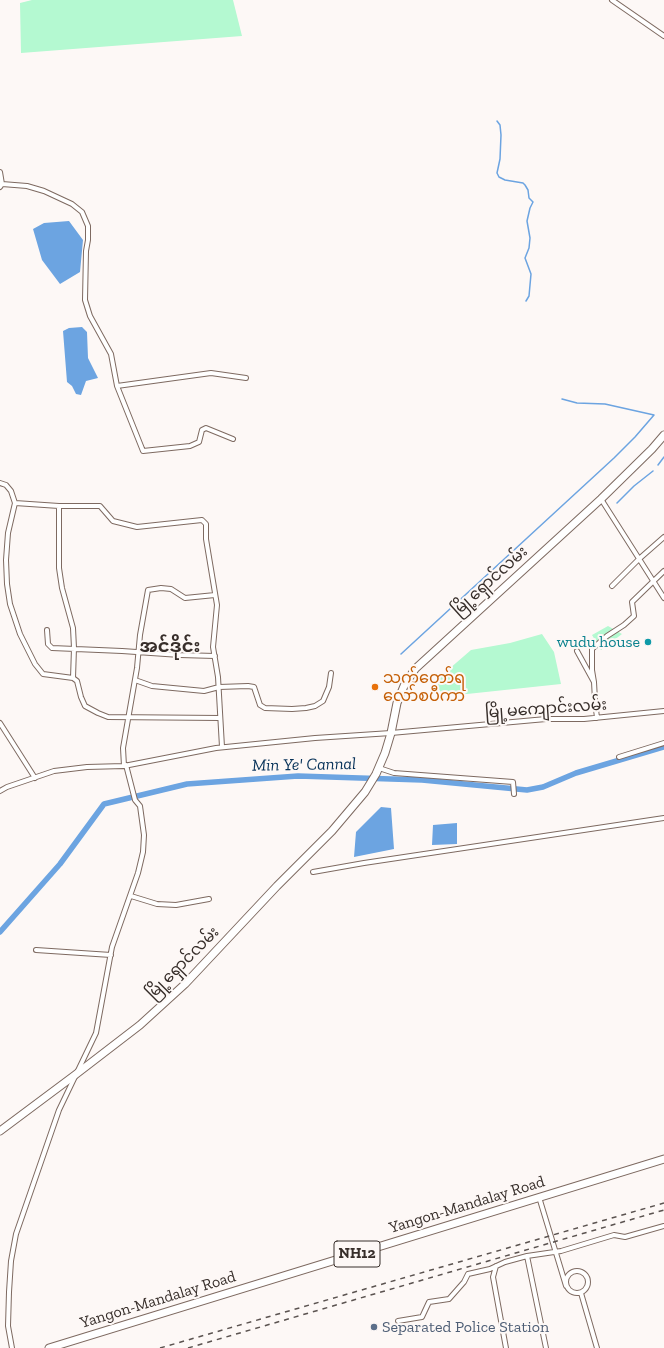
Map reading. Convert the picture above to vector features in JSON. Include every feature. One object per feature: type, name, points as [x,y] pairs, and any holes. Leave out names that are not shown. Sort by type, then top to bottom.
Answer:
[{"type":"main road","name":"မြို့ရှောင်လမ်း","points":[[0,1131],[140,1025],[185,984],[277,886],[332,831],[365,792],[377,771],[385,753],[391,733],[397,702],[404,686],[415,669],[600,498],[652,449],[664,435]]},
{"type":"main road","name":"Yangon-Mandalay Road","points":[[49,1348],[664,1159]]},
{"type":"street","points":[[612,0],[664,36]]},
{"type":"street","points":[[0,172],[1,186],[27,186],[44,191],[72,204],[82,212],[88,226],[86,300],[90,316],[111,354],[116,386],[143,451],[190,446],[199,442],[202,430],[206,428],[233,439]]},
{"type":"street","points":[[116,386],[211,373],[246,378]]},
{"type":"street","points":[[0,483],[6,485],[11,491],[15,503],[8,532],[6,560],[10,604],[20,634],[35,664],[43,674],[73,678],[77,681],[85,706],[98,714],[108,717],[220,718]]},
{"type":"street","points":[[600,498],[664,598]]},
{"type":"street","points":[[15,503],[59,506],[100,506],[113,521],[137,527],[202,520],[206,524],[206,539],[217,605],[214,647],[219,687],[222,747]]},
{"type":"street","points":[[59,506],[59,568],[62,588],[73,628],[73,678]]},
{"type":"street","points":[[612,586],[664,537]]},
{"type":"street","points":[[597,718],[594,700],[592,649],[634,616],[632,602],[664,571]]},
{"type":"street","points":[[12,1348],[8,1326],[9,1292],[11,1261],[16,1234],[59,1110],[96,1033],[111,955],[131,896],[143,852],[144,835],[140,806],[131,787],[125,766],[123,748],[135,680],[148,590],[161,588],[171,589],[185,598],[215,595]]},
{"type":"street","points":[[47,630],[48,644],[52,648],[215,656]]},
{"type":"street","points":[[577,651],[594,682]]},
{"type":"street","points":[[135,680],[152,686],[204,691],[219,687],[238,685],[248,686],[254,688],[260,705],[265,708],[306,708],[315,706],[323,700],[329,687],[331,673]]},
{"type":"street","name":"မြို့မကျောင်းလမ်း","points":[[0,791],[7,787],[54,772],[87,767],[125,766],[222,747],[546,719],[597,718],[664,711]]},
{"type":"street","points":[[0,723],[35,778]]},
{"type":"street","points":[[619,757],[664,743]]},
{"type":"street","points":[[377,771],[513,782],[514,794]]},
{"type":"street","points":[[313,872],[664,818]]},
{"type":"street","points":[[131,896],[157,904],[176,906],[209,899]]},
{"type":"street","points":[[36,950],[111,955]]},
{"type":"street","points":[[539,1197],[566,1286],[570,1292],[581,1293],[587,1288],[588,1280],[581,1272],[574,1272],[566,1278],[566,1286]]},
{"type":"street","points":[[398,1321],[422,1317],[429,1302],[449,1299],[464,1282],[468,1274],[490,1269],[505,1262],[527,1256],[556,1251],[614,1235],[625,1237],[664,1226]]},
{"type":"street","points":[[527,1256],[546,1348]]},
{"type":"street","points":[[496,1266],[493,1277],[506,1348]]},
{"type":"street","points":[[581,1293],[597,1348]]},
{"type":"green space","points":[[32,0],[233,0],[242,36],[21,53],[20,3]]},
{"type":"green space","points":[[608,626],[622,634],[601,650],[592,635]]},
{"type":"green space","points":[[542,634],[554,652],[561,684],[467,694],[443,695],[434,682],[471,650],[510,643]]},
{"type":"water","points":[[69,221],[83,240],[80,272],[60,284],[42,260],[33,229],[44,223]]},
{"type":"water","points":[[82,327],[87,332],[88,358],[98,378],[86,381],[81,395],[76,394],[72,386],[67,382],[63,331],[69,328]]},
{"type":"water","points":[[381,807],[391,808],[394,849],[354,857],[356,832]]},
{"type":"water","points":[[457,823],[457,844],[432,845],[433,825]]},
{"type":"waterway","points":[[497,121],[500,125],[501,135],[500,159],[497,173],[499,177],[505,180],[523,183],[528,190],[529,198],[533,202],[527,221],[530,238],[529,248],[525,258],[531,274],[529,296],[526,301]]},
{"type":"waterway","points":[[401,654],[614,458],[654,415],[605,404],[577,403],[562,399]]},
{"type":"waterway","points":[[658,465],[664,457]]},
{"type":"waterway","points":[[617,503],[634,486],[653,471]]},
{"type":"waterway","name":"Min Ye' Cannal","points":[[0,932],[60,864],[104,804],[187,784],[298,776],[422,780],[527,790],[543,787],[576,773],[664,747]]},
{"type":"railway","points":[[160,1348],[664,1203]]},
{"type":"railway","points":[[188,1348],[664,1210]]},
{"type":"place","name":"wudu house","points":[[648,642]]},
{"type":"place","name":"သက်တော်ရ လော်စပီကာ","points":[[375,687]]},
{"type":"place","name":"Separated Police Station","points":[[374,1327]]},
{"type":"district","name":"အင်ဒိုင်း","points":[[170,647]]}]
